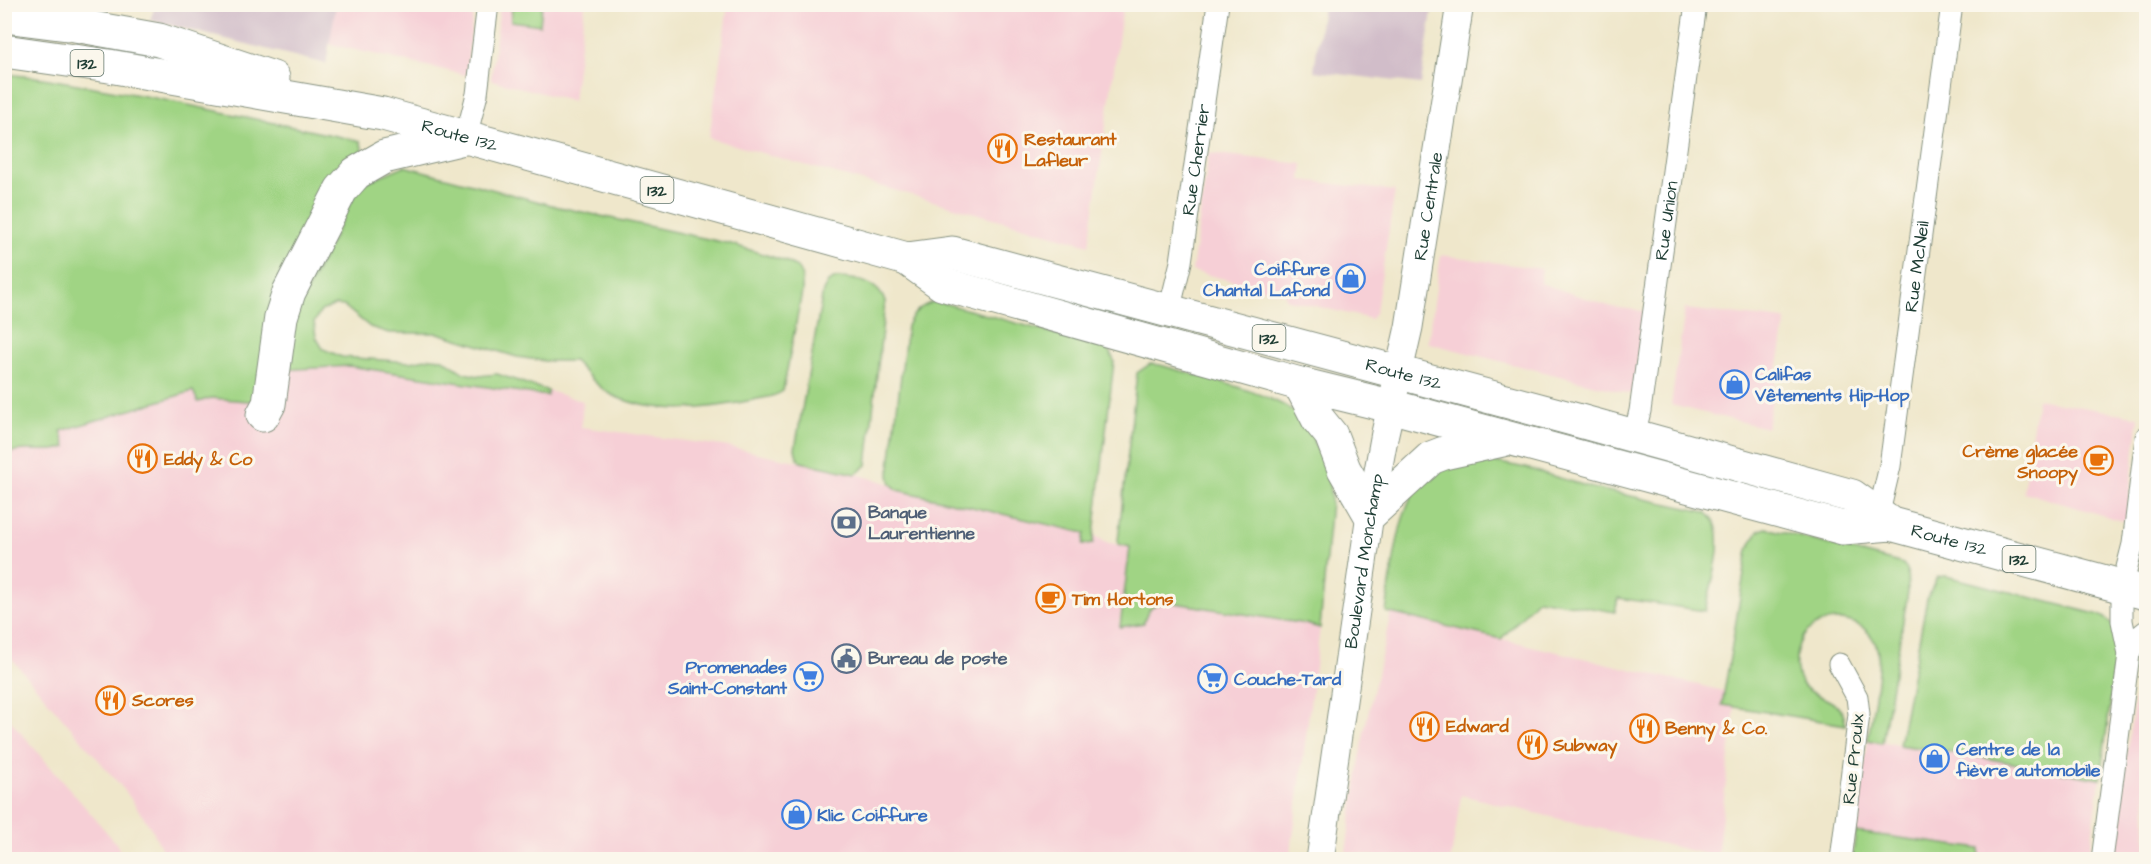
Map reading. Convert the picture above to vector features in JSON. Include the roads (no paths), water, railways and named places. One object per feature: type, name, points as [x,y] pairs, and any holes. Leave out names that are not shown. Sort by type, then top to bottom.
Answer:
[{"type":"highway","name":"132","points":[[4,16],[159,40],[383,114]]},
{"type":"highway","name":"Route 132","points":[[11,55],[120,68],[383,114],[907,259],[942,284],[1300,384],[1390,406],[1843,528],[1882,521]]},
{"type":"highway","points":[[263,415],[269,404],[283,308],[341,190],[356,173],[373,162],[466,138]]},
{"type":"highway","name":"Route 132","points":[[907,259],[952,253],[1398,372],[1852,496],[1882,521],[2134,590]]},
{"type":"highway","points":[[1300,384],[1318,418],[1334,440],[1344,469],[1370,514],[1431,458],[1508,439]]},
{"type":"street","points":[[466,138],[477,94],[488,4]]},
{"type":"street","name":"Rue Cherrier","points":[[1169,311],[1181,262],[1218,4]]},
{"type":"street","name":"Rue Centrale","points":[[1390,406],[1412,307],[1460,4]]},
{"type":"street","name":"Rue Union","points":[[1634,436],[1640,411],[1696,4]]},
{"type":"street","name":"Rue McNeil","points":[[1882,521],[1952,4]]},
{"type":"street","name":"Boulevard Monchamp","points":[[1320,860],[1370,514],[1390,406]]},
{"type":"street","points":[[2129,654],[2122,621],[2134,590],[2133,540],[2146,437]]},
{"type":"street","points":[[2102,860],[2129,654],[2136,639],[2146,631]]},
{"type":"street","name":"Rue Proulx","points":[[1839,664],[1857,697],[1859,714],[1840,860]]},
{"type":"place","name":"Restaurant Lafleur","points":[[1003,149]]},
{"type":"place","name":"Coiffure Chantal Lafond","points":[[1351,279]]},
{"type":"place","name":"Califas Vêtements Hip-Hop","points":[[1734,384]]},
{"type":"place","name":"Eddy & Co","points":[[143,459]]},
{"type":"place","name":"Crème glacée Snoopy","points":[[2099,461]]},
{"type":"place","name":"Banque Laurentienne","points":[[847,522]]},
{"type":"place","name":"Tim Hortons","points":[[1051,599]]},
{"type":"place","name":"Bureau de poste","points":[[847,658]]},
{"type":"place","name":"Promenades Saint-Constant","points":[[808,677]]},
{"type":"place","name":"Couche-Tard","points":[[1213,679]]},
{"type":"place","name":"Scores","points":[[111,700]]},
{"type":"place","name":"Edward","points":[[1425,726]]},
{"type":"place","name":"Benny & Co.","points":[[1644,728]]},
{"type":"place","name":"Subway","points":[[1532,745]]},
{"type":"place","name":"Centre de la fièvre automobile","points":[[1935,759]]},
{"type":"place","name":"Klic Coiffure","points":[[796,815]]}]
